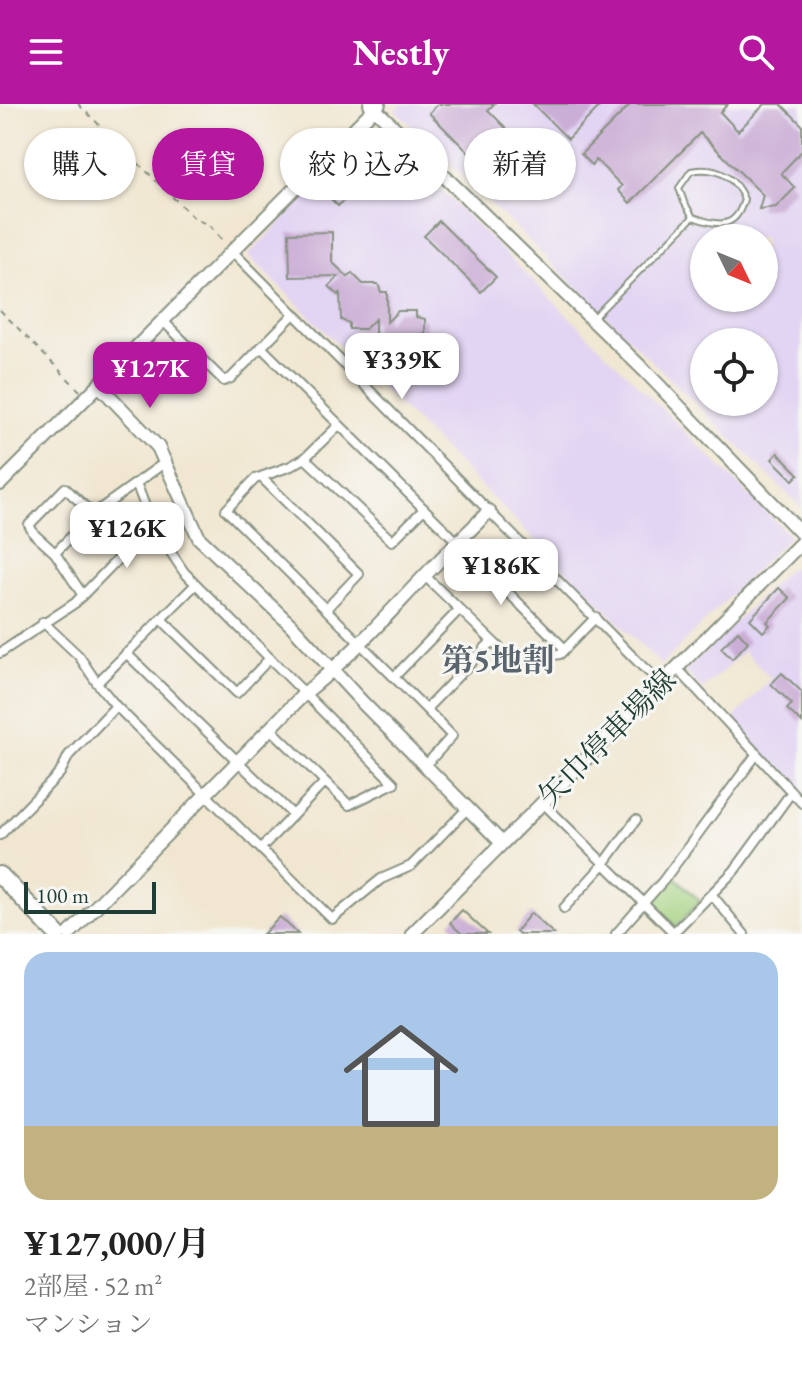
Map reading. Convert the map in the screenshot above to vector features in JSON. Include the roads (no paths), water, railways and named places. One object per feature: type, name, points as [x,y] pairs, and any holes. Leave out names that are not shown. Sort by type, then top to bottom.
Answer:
[{"type":"highway","points":[[0,875],[57,934]]},
{"type":"highway","points":[[0,890],[43,934]]},
{"type":"street","points":[[0,484],[375,106],[592,320],[802,534]]},
{"type":"street","points":[[232,251],[661,682]]},
{"type":"street","points":[[163,321],[224,381],[231,378],[293,315]]},
{"type":"street","points":[[261,347],[565,649]]},
{"type":"street","points":[[99,385],[142,428],[167,461],[199,538],[292,626],[502,843]]},
{"type":"street","points":[[338,426],[305,458],[255,479],[226,510],[452,736],[425,766]]},
{"type":"street","points":[[305,458],[392,541],[424,509]]},
{"type":"street","points":[[55,553],[93,514],[167,461]]},
{"type":"street","points":[[261,477],[359,574],[326,609]]},
{"type":"street","points":[[136,483],[152,524],[173,558],[394,783],[349,805],[271,729]]},
{"type":"street","points":[[82,594],[55,553],[34,534],[29,525],[65,488],[93,514]]},
{"type":"street","points":[[69,934],[305,693],[361,644],[489,511]]},
{"type":"street","points":[[0,653],[75,603],[152,524]]},
{"type":"street","name":"矢巾停車場線","points":[[412,934],[802,542]]},
{"type":"street","points":[[425,576],[513,661],[560,654],[596,617]]},
{"type":"street","points":[[97,683],[196,584]]},
{"type":"street","points":[[394,677],[459,610]]},
{"type":"street","points":[[161,619],[237,693],[270,658]]},
{"type":"street","points":[[43,622],[79,656],[116,706],[332,919],[381,879],[411,866],[467,809]]},
{"type":"street","points":[[426,709],[491,642]]},
{"type":"street","points":[[126,653],[293,815]]},
{"type":"street","points":[[676,667],[802,803]]},
{"type":"street","points":[[0,835],[60,773],[69,755],[116,706]]},
{"type":"street","points":[[616,934],[644,903],[756,755]]},
{"type":"street","points":[[261,848],[325,782]]},
{"type":"street","points":[[543,803],[673,933],[734,871],[791,793]]},
{"type":"street","points":[[564,908],[604,864],[636,820]]},
{"type":"street","points":[[712,895],[744,934]]},
{"type":"lane","points":[[691,171],[717,171],[739,187],[744,199],[737,218],[726,224],[693,217],[679,188],[691,171]]},
{"type":"lane","points":[[592,320],[693,217]]},
{"type":"district","name":"第5地割","points":[[498,660]]}]
